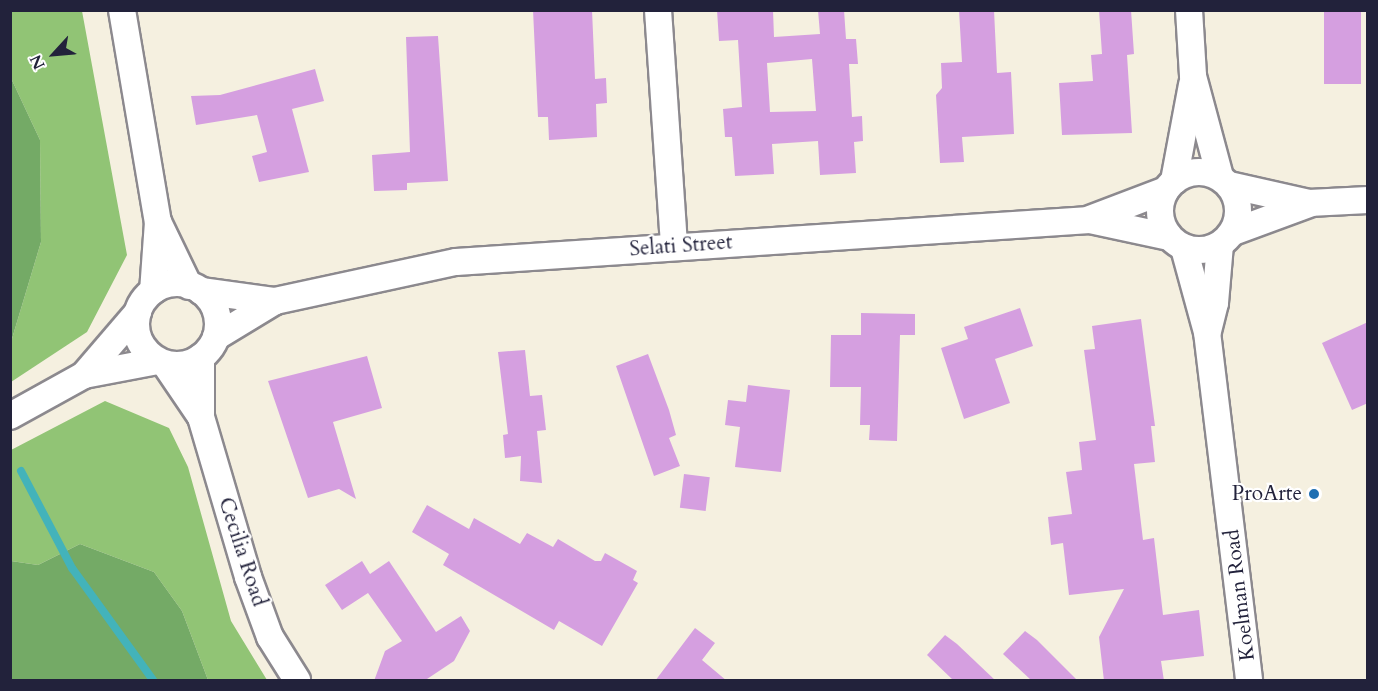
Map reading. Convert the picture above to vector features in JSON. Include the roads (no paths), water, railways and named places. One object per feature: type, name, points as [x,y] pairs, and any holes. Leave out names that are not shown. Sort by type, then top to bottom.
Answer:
[{"type":"street","points":[[122,10],[158,222],[153,291]]},
{"type":"street","points":[[658,10],[674,246]]},
{"type":"street","points":[[1189,10],[1194,76],[1225,181],[1239,208],[1226,239]]},
{"type":"street","points":[[1194,76],[1170,185],[1160,214],[1177,242],[1202,251],[1309,204],[1368,200]]},
{"type":"street","points":[[1170,185],[1196,171],[1309,204]]},
{"type":"street","name":"Selati Street","points":[[1090,220],[1170,185]]},
{"type":"street","name":"Selati Street","points":[[195,289],[275,301],[456,262],[1090,220],[1177,242]]},
{"type":"street","points":[[21,409],[84,375],[162,362],[178,365],[209,347],[216,312],[195,289],[158,222]]},
{"type":"street","name":"Koelman Road","points":[[1207,332],[1215,303],[1226,239]]},
{"type":"street","name":"Koelman Road","points":[[1177,242],[1207,332],[1250,681]]},
{"type":"street","points":[[84,375],[153,291],[164,285],[195,289]]},
{"type":"street","name":"Selati Street","points":[[209,347],[275,301]]},
{"type":"street","points":[[138,312],[139,340],[162,362]]},
{"type":"street","name":"Cecilia Road","points":[[201,417],[209,347]]},
{"type":"street","name":"Cecilia Road","points":[[162,362],[201,417],[252,587],[270,637],[297,681]]},
{"type":"waterway","points":[[21,471],[72,568],[153,680]]},
{"type":"place","name":"ProArte","points":[[1314,494]]}]
